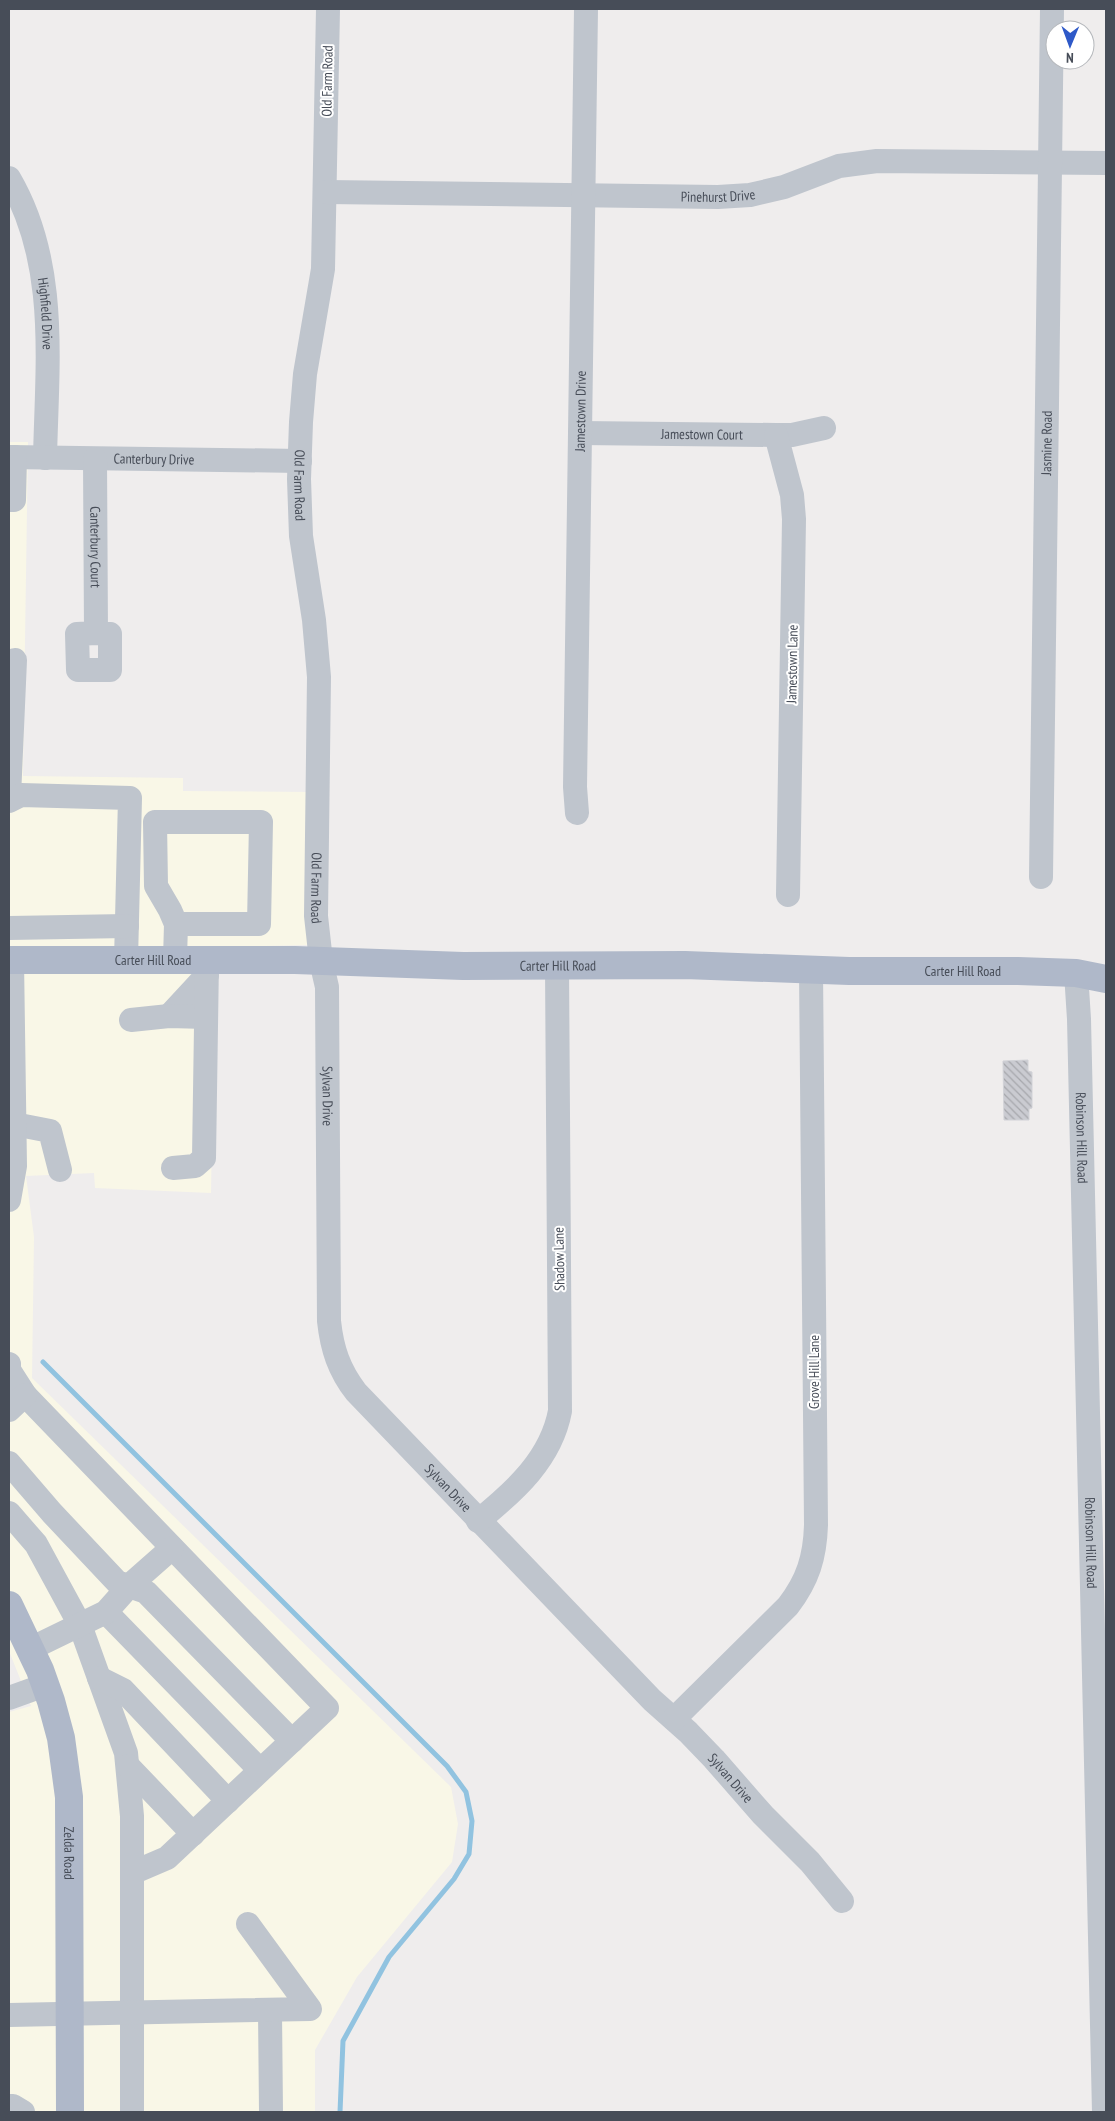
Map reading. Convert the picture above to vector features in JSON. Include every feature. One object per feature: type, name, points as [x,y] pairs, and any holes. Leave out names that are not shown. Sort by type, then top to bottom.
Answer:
[{"type":"main road","name":"Carter Hill Road","points":[[10,960],[175,960],[207,967],[321,961],[463,966],[685,965],[811,970],[1018,971],[1076,973],[1106,979]]},
{"type":"main road","name":"Zelda Road","points":[[9,1605],[45,1685],[61,1738],[69,1797],[70,2112]]},
{"type":"street","name":"Old Farm Road","points":[[321,961],[316,916],[318,678],[314,620],[301,536],[300,461],[305,374],[323,269],[326,192],[328,9]]},
{"type":"street","name":"Jamestown Drive","points":[[577,813],[575,787],[586,9]]},
{"type":"street","name":"Jasmine Road","points":[[1041,877],[1052,9]]},
{"type":"street","name":"Pinehurst Drive","points":[[326,192],[718,197],[750,195],[784,187],[839,166],[878,161],[1106,163]]},
{"type":"street","name":"Highfield Drive","points":[[9,178],[34,234],[46,289],[45,458]]},
{"type":"street","name":"Jamestown Court","points":[[580,432],[792,435],[824,428]]},
{"type":"street","name":"Jamestown Lane","points":[[776,435],[792,495],[794,519],[788,895]]},
{"type":"street","name":"Canterbury Drive","points":[[12,457],[300,461]]},
{"type":"street","points":[[9,500],[14,500],[12,457]]},
{"type":"street","name":"Canterbury Court","points":[[95,459],[96,633]]},
{"type":"street","points":[[15,660],[10,722],[9,799],[21,795],[130,798],[126,960]]},
{"type":"street","points":[[175,960],[176,924],[156,886],[155,822],[261,822],[259,924],[176,924]]},
{"type":"street","points":[[9,928],[127,926]]},
{"type":"street","points":[[9,1200],[14,1124],[10,960]]},
{"type":"street","name":"Sylvan Drive","points":[[321,961],[327,987],[329,1321],[334,1354],[342,1372],[356,1392],[478,1521],[652,1700],[714,1758],[763,1815],[810,1862],[842,1901]]},
{"type":"street","name":"Shadow Lane","points":[[478,1521],[529,1474],[541,1459],[554,1434],[560,1411],[557,966]]},
{"type":"street","points":[[169,1016],[207,967]]},
{"type":"street","points":[[173,1168],[195,1166],[204,1158],[207,967]]},
{"type":"street","name":"Grove Hill Lane","points":[[674,1719],[788,1606],[808,1574],[814,1556],[816,1515],[811,970]]},
{"type":"street","name":"Robinson Hill Road","points":[[1076,973],[1079,1029],[1104,2112]]},
{"type":"street","points":[[131,1020],[169,1016],[206,1017]]},
{"type":"street","points":[[14,1124],[50,1131],[60,1170]]},
{"type":"street","points":[[9,1364],[17,1402],[172,1548],[326,1708],[167,1858],[132,1873]]},
{"type":"street","points":[[9,1463],[116,1582],[130,1585],[146,1592],[292,1741]]},
{"type":"street","points":[[9,1513],[36,1544],[80,1625],[126,1753],[132,1816],[132,2112]]},
{"type":"street","points":[[30,1649],[106,1612],[130,1585],[172,1548]]},
{"type":"street","points":[[106,1612],[260,1770]]},
{"type":"street","points":[[99,1678],[123,1690],[228,1801]]},
{"type":"street","points":[[9,1698],[45,1685]]},
{"type":"street","points":[[128,1766],[193,1834]]},
{"type":"street","points":[[9,2015],[310,2009],[248,1924]]},
{"type":"street","points":[[270,2011],[271,2112]]},
{"type":"street","points":[[9,2106],[13,2106],[23,2112]]},
{"type":"shaded area","points":[[9,442],[28,442],[23,776],[183,778],[183,791],[308,792],[307,945],[215,947],[211,1193],[95,1188],[94,1173],[26,1176],[34,1237],[32,1378],[451,1787],[458,1824],[452,1862],[357,1977],[315,2050],[315,2112],[9,2112],[9,1712],[31,1706],[9,1651]]},
{"type":"building","points":[[1028,1060],[1028,1071],[1032,1072],[1032,1108],[1029,1109],[1029,1120],[1004,1120],[1003,1061]]},
{"type":"waterway","points":[[43,1362],[447,1766],[466,1792],[472,1821],[469,1854],[454,1879],[389,1957],[343,2041],[340,2112]]}]
